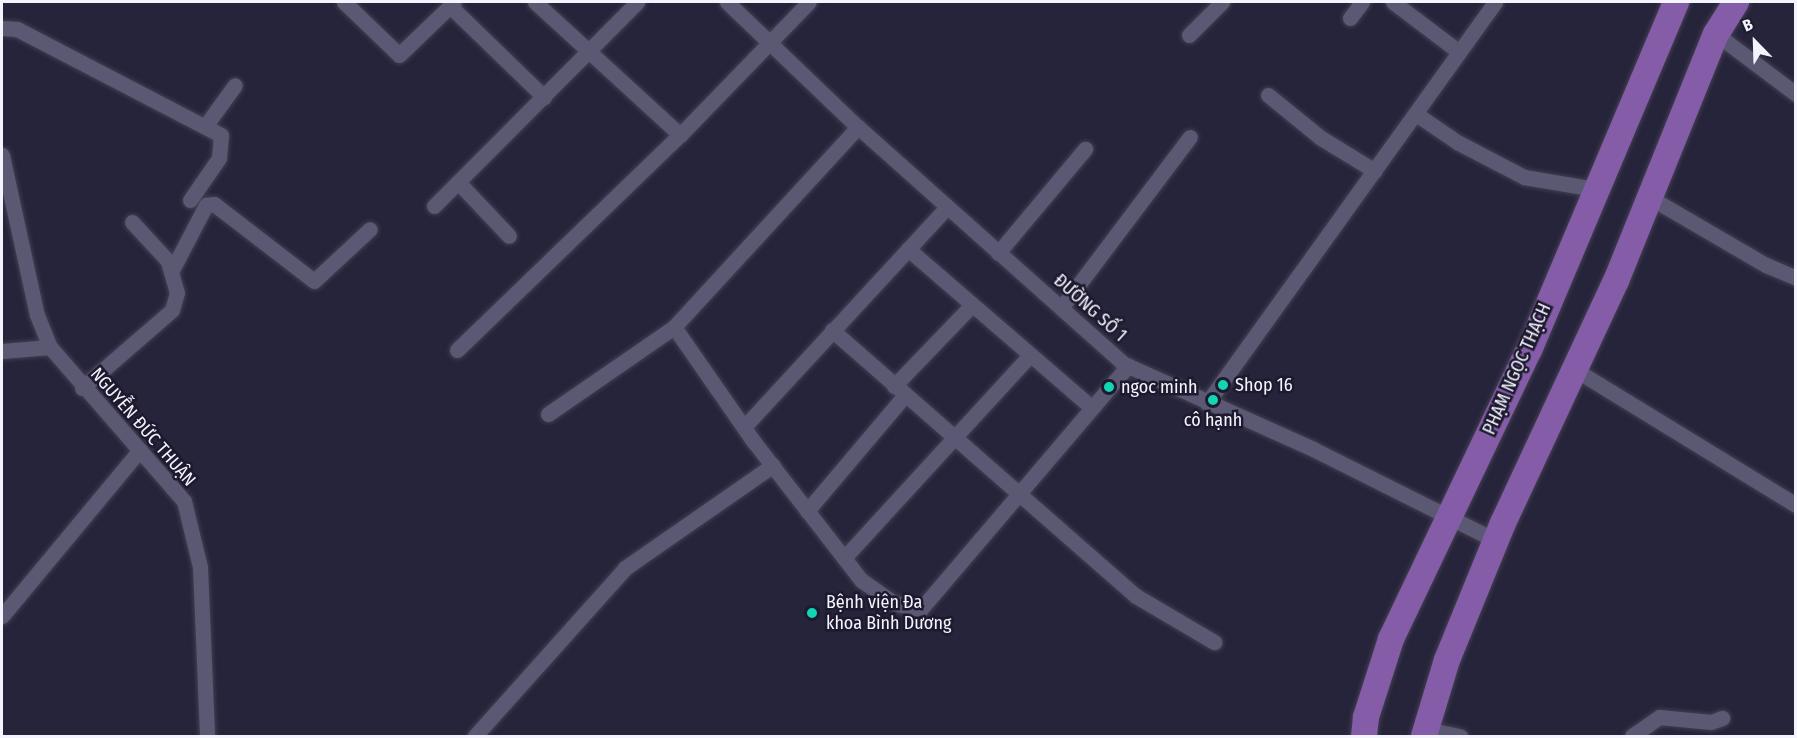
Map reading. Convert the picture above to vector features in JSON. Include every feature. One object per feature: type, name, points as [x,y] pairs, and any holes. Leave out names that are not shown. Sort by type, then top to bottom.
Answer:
[{"type":"main road","name":"PHẠM NGỌC THẠCH","points":[[1364,736],[1366,717],[1391,639],[1530,348],[1595,189],[1676,2]]},
{"type":"main road","points":[[1425,733],[1447,660],[1496,540],[1616,281],[1716,34],[1736,2]]},
{"type":"street","points":[[344,2],[399,56],[452,4],[544,97]]},
{"type":"street","points":[[535,2],[680,135]]},
{"type":"street","points":[[434,206],[637,2]]},
{"type":"street","name":"ĐƯỜNG SỐ 1","points":[[727,2],[858,128],[1128,366],[1450,514],[1496,540]]},
{"type":"street","points":[[457,350],[680,135],[809,2]]},
{"type":"street","points":[[1189,35],[1222,2]]},
{"type":"street","points":[[1350,18],[1362,2]]},
{"type":"street","points":[[1393,2],[1459,52]]},
{"type":"street","points":[[1207,403],[1495,2]]},
{"type":"street","points":[[2,28],[17,29],[183,117],[206,125],[221,135],[221,150],[190,200]]},
{"type":"street","points":[[1716,34],[1796,94]]},
{"type":"street","points":[[206,125],[235,85]]},
{"type":"street","points":[[1268,95],[1321,138],[1375,171]]},
{"type":"street","points":[[1416,114],[1456,142],[1524,177],[1595,189]]},
{"type":"street","points":[[548,414],[674,327],[858,128]]},
{"type":"street","points":[[1061,308],[1190,137]]},
{"type":"street","points":[[998,253],[1085,149]]},
{"type":"street","name":"NGUYỄN ĐỨC THUẬN","points":[[2,155],[37,315],[50,347],[82,388],[184,501],[194,531],[200,567],[207,736]]},
{"type":"street","points":[[458,182],[509,236]]},
{"type":"street","points":[[1649,197],[1766,265],[1796,278]]},
{"type":"street","points":[[171,272],[207,205],[214,204],[314,281],[370,229]]},
{"type":"street","points":[[745,426],[947,207]]},
{"type":"street","points":[[82,388],[172,310],[177,293],[168,261],[132,222]]},
{"type":"street","points":[[908,249],[1028,357],[1092,408]]},
{"type":"street","points":[[807,511],[900,391],[971,306]]},
{"type":"street","points":[[674,327],[773,465],[861,580],[894,603],[920,610],[1016,494],[1128,366]]},
{"type":"street","points":[[832,330],[1016,494],[1136,596],[1214,642]]},
{"type":"street","points":[[2,351],[50,347]]},
{"type":"street","points":[[844,558],[1028,357]]},
{"type":"street","points":[[1574,369],[1796,505]]},
{"type":"street","points":[[2,616],[140,450]]},
{"type":"street","points":[[476,736],[625,568],[773,465]]},
{"type":"street","points":[[1632,736],[1659,717],[1711,722],[1722,718]]},
{"type":"street","points":[[1425,733],[1460,736]]},
{"type":"place","name":"Shop 16","points":[[1223,385]]},
{"type":"place","name":"ngoc minh","points":[[1109,387]]},
{"type":"place","name":"cô hạnh","points":[[1213,400]]},
{"type":"place","name":"Bệnh viện Đa khoa Bình Dương","points":[[812,613]]}]
